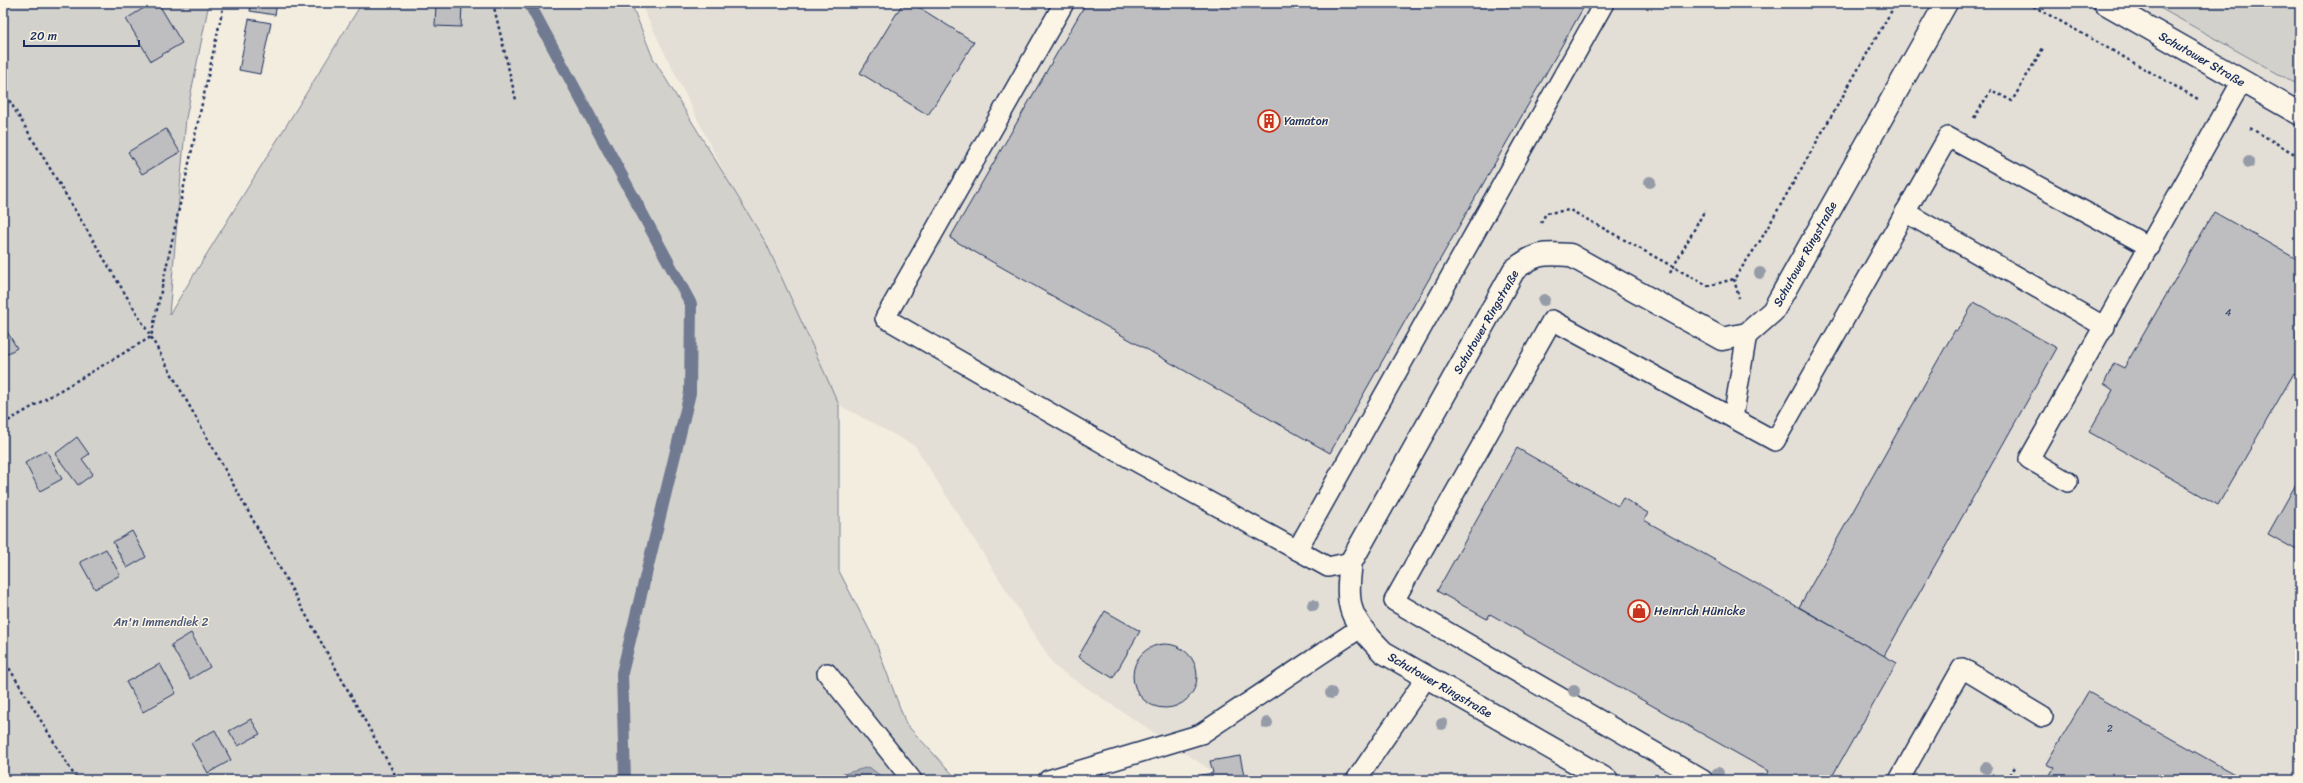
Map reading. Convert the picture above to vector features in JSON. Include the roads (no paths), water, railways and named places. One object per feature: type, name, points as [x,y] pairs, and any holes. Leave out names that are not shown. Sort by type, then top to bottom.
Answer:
[{"type":"street","name":"Schutower Ringstraße","points":[[1607,780],[1426,678],[1383,652],[1360,628],[1350,608],[1348,584],[1351,562],[1514,270],[1529,257],[1548,253],[1570,255],[1722,339],[1747,334],[1774,311],[1946,3]]},
{"type":"street","name":"Schutower Straße","points":[[2105,3],[2300,114]]},
{"type":"lane","points":[[1064,3],[885,318],[1106,445],[1328,567],[1351,562]]},
{"type":"lane","points":[[1297,550],[1604,3]]},
{"type":"lane","points":[[2068,482],[2030,459],[2150,248],[2242,81]]},
{"type":"lane","points":[[1704,780],[1394,601],[1552,320],[1776,441],[1948,137],[2150,248]]},
{"type":"lane","points":[[1905,212],[2105,326]]},
{"type":"lane","points":[[1733,418],[1747,334]]},
{"type":"lane","points":[[1048,780],[1201,734],[1360,628]]},
{"type":"lane","points":[[1899,780],[1962,668],[2043,716]]},
{"type":"lane","points":[[827,673],[912,780]]},
{"type":"lane","points":[[1356,780],[1426,678]]},
{"type":"waterway","points":[[529,3],[691,304],[690,393],[622,673],[625,780]]},
{"type":"place","name":"Yamaton","points":[[1269,121]]},
{"type":"place","name":"Heinrich Hünicke","points":[[1639,611]]},
{"type":"park label","name":"An'n Immendiek 2","points":[[161,622]]}]
